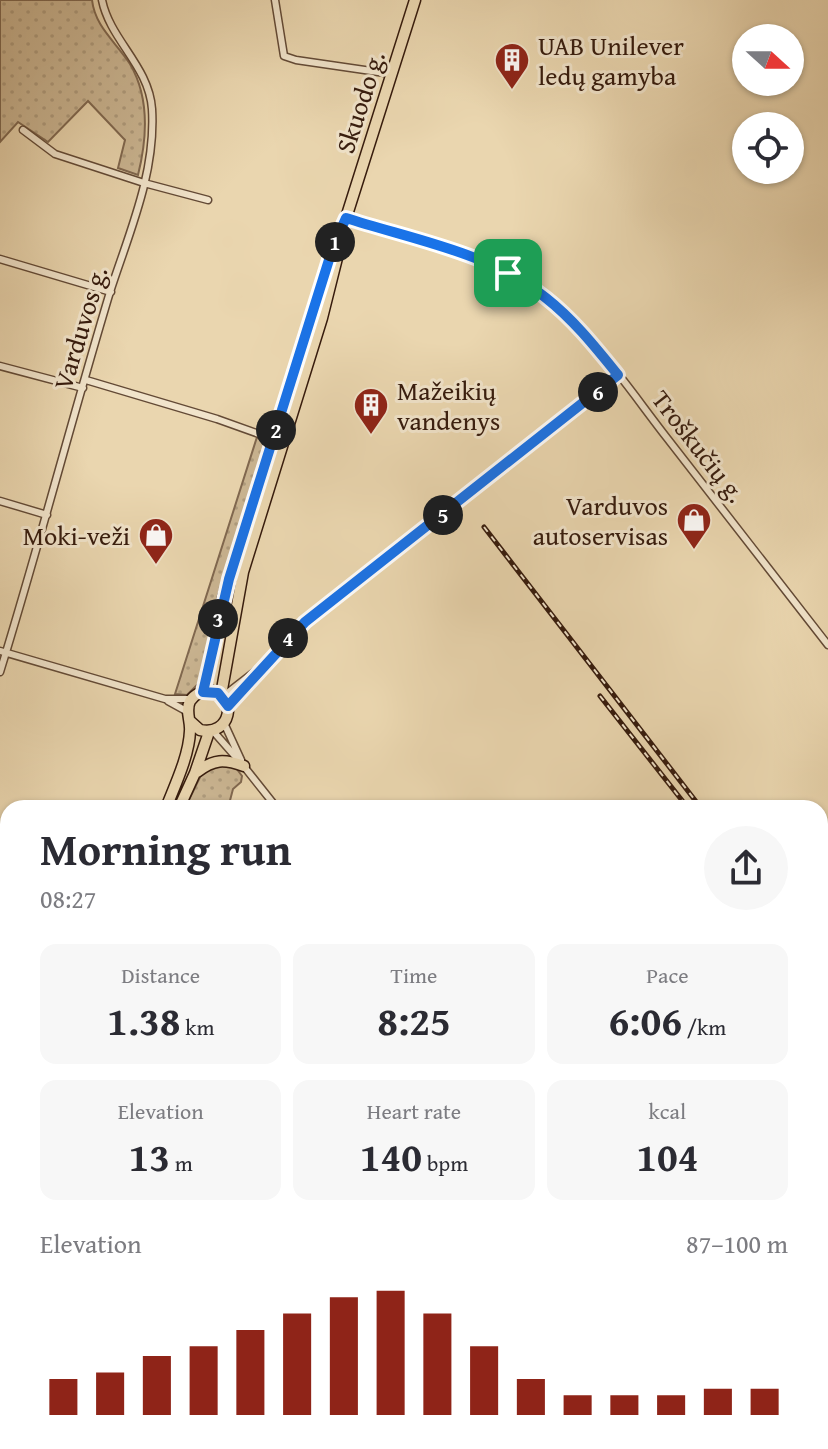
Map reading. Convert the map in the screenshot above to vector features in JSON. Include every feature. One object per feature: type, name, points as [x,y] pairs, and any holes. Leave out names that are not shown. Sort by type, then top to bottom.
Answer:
[{"type":"main road","name":"Skuodo g.","points":[[224,700],[238,590],[322,318],[346,218],[415,0]]},
{"type":"main road","name":"Skuodo g.","points":[[203,692],[223,598],[333,247],[346,218]]},
{"type":"main road","points":[[169,800],[189,738],[192,699],[203,692],[214,692],[224,700],[224,723],[211,731],[183,800]]},
{"type":"main road","points":[[189,717],[196,728],[211,731]]},
{"type":"main road","points":[[195,773],[209,763],[221,760],[243,765]]},
{"type":"street","name":"Varduvos g.","points":[[0,672],[3,652],[47,515],[144,183],[152,123],[150,97],[134,60],[107,17],[102,0]]},
{"type":"street","points":[[275,0],[284,56],[392,74]]},
{"type":"street","points":[[23,130],[55,154],[208,200]]},
{"type":"street","name":"Troškučių g.","points":[[346,218],[451,248],[508,273],[563,312],[618,375],[828,645]]},
{"type":"street","points":[[0,259],[111,292]]},
{"type":"street","points":[[0,366],[84,384],[217,419],[273,439]]},
{"type":"street","points":[[224,700],[268,662],[305,622],[618,375]]},
{"type":"street","points":[[0,501],[47,515]]},
{"type":"street","points":[[3,652],[165,699],[192,699]]},
{"type":"street","points":[[165,699],[189,717]]},
{"type":"street","points":[[224,723],[243,765]]},
{"type":"street","points":[[211,731],[271,800]]},
{"type":"shaded area","points":[[0,0],[92,0],[97,18],[130,64],[141,91],[145,133],[138,175],[118,168],[125,140],[88,101],[48,142],[18,122],[0,142]]},
{"type":"shaded area","points":[[257,437],[266,445],[217,604],[200,682],[187,695],[175,694]]},
{"type":"shaded area","points":[[220,763],[236,768],[242,776],[241,782],[233,789],[230,800],[189,800],[203,771]]},
{"type":"railway","points":[[484,527],[695,800]]},
{"type":"railway","points":[[600,696],[682,800]]},
{"type":"place","name":"UAB Unilever ledų gamyba","points":[[512,91]]},
{"type":"place","name":"Mažeikių vandenys","points":[[371,436]]},
{"type":"place","name":"Varduvos autoservisas","points":[[694,551]]},
{"type":"place","name":"Moki-veži","points":[[156,566]]},
{"type":"route","points":[[346,218],[451,248],[508,273],[563,312],[618,375],[305,622],[228,706],[218,693],[203,692],[229,579],[333,247],[346,218]]}]
